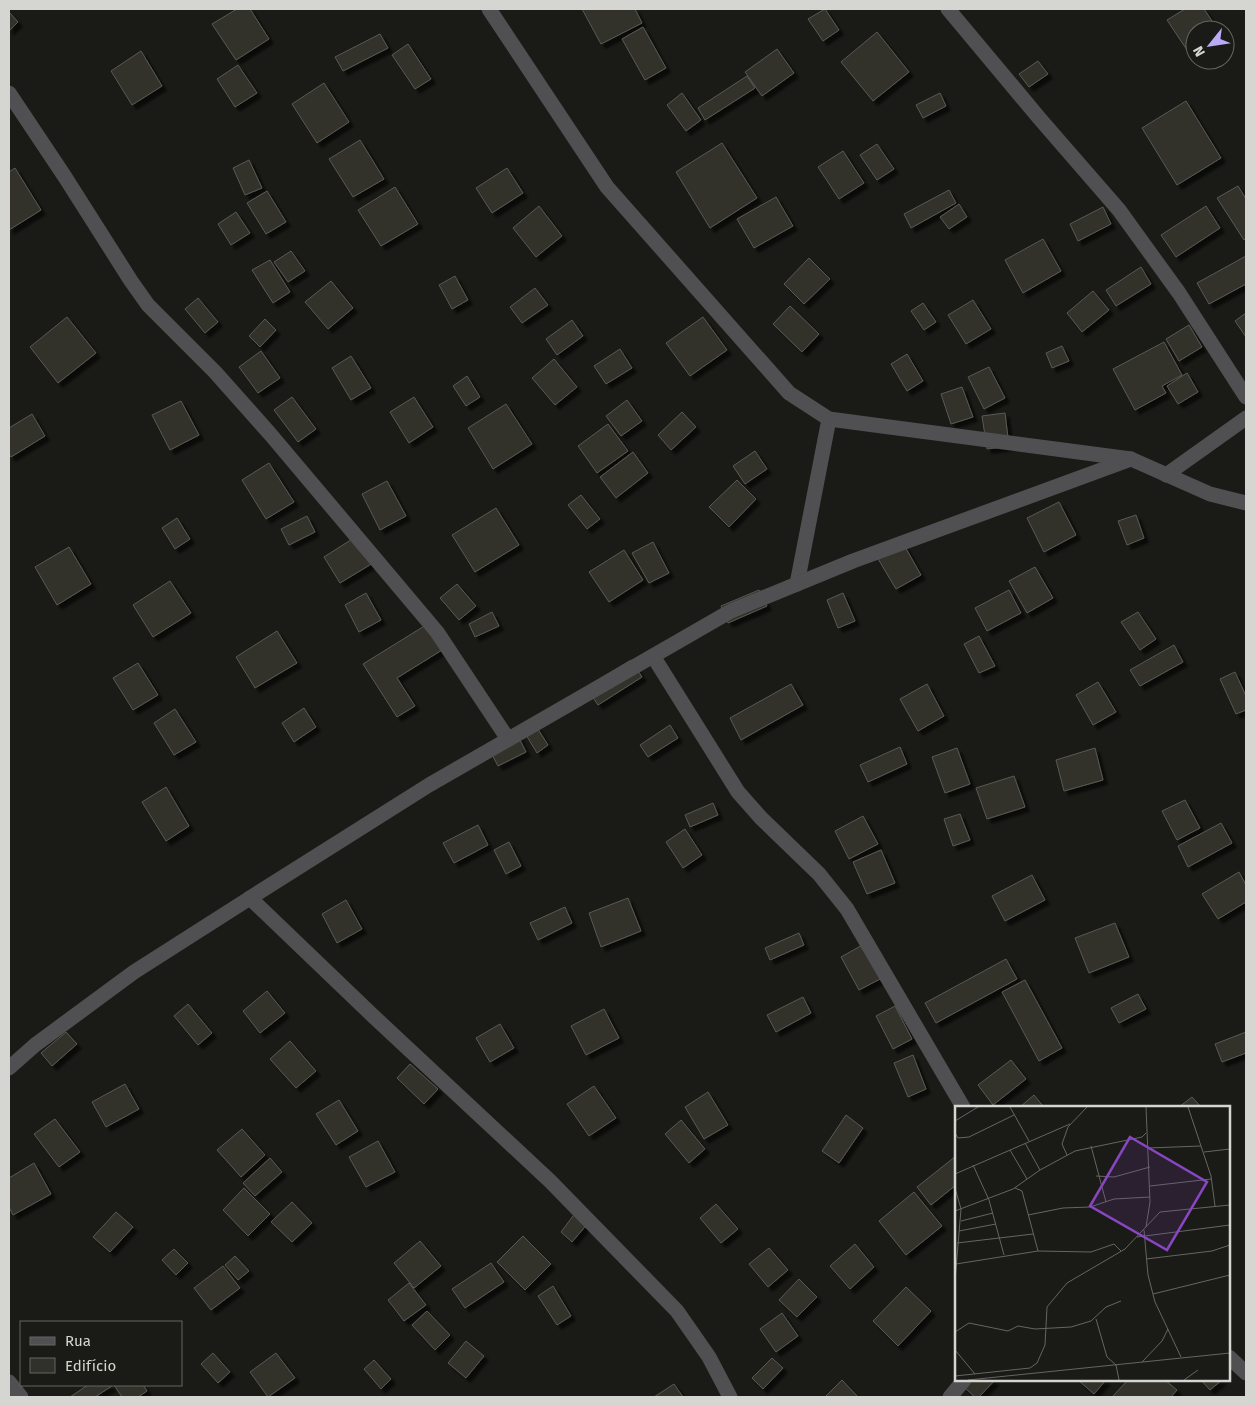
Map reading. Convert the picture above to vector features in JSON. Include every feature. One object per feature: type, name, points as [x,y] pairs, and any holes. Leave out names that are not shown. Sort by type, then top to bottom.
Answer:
[{"type":"street","points":[[489,9],[607,187],[789,393],[829,419],[1131,459],[1210,494],[1246,503]]},
{"type":"street","points":[[948,9],[1119,210],[1179,293],[1246,397]]},
{"type":"street","points":[[9,92],[148,305],[215,372],[271,435],[437,632],[508,739]]},
{"type":"street","points":[[1166,475],[1246,418]]},
{"type":"street","points":[[797,584],[829,419]]},
{"type":"street","points":[[9,1068],[35,1045],[134,972],[428,785],[731,611],[853,561],[1131,459]]},
{"type":"street","points":[[653,656],[738,792],[761,818],[819,874],[847,909],[962,1106]]},
{"type":"street","points":[[250,898],[550,1181],[677,1311],[709,1357],[730,1397]]},
{"type":"street","points":[[1230,1358],[1246,1373]]},
{"type":"street","points":[[950,1397],[963,1381]]},
{"type":"street","points":[[9,1382],[21,1397]]},
{"type":"building","points":[[237,9],[250,9],[269,39],[236,60],[212,24]]},
{"type":"building","points":[[582,9],[635,9],[642,23],[601,44]]},
{"type":"building","points":[[825,9],[839,30],[823,41],[808,19]]},
{"type":"building","points":[[1185,9],[1204,9],[1211,20],[1185,20],[1185,47],[1167,20]]},
{"type":"building","points":[[9,12],[18,22],[9,31]]},
{"type":"building","points":[[643,27],[666,68],[645,80],[622,39]]},
{"type":"building","points":[[877,32],[909,72],[873,101],[841,62]]},
{"type":"building","points":[[380,34],[388,48],[343,71],[335,57]]},
{"type":"building","points":[[408,44],[431,79],[415,89],[392,55]]},
{"type":"building","points":[[777,49],[794,73],[762,96],[745,72]]},
{"type":"building","points":[[141,51],[162,86],[132,105],[111,71]]},
{"type":"building","points":[[1038,61],[1048,74],[1029,87],[1019,74]]},
{"type":"building","points":[[238,65],[257,93],[235,107],[217,79]]},
{"type":"building","points":[[747,76],[755,88],[705,120],[698,108]]},
{"type":"building","points":[[324,83],[349,122],[317,143],[292,104]]},
{"type":"building","points":[[682,93],[701,120],[686,131],[667,105]]},
{"type":"building","points":[[940,93],[946,106],[923,118],[916,105]]},
{"type":"building","points":[[1186,101],[1221,158],[1177,185],[1142,128]]},
{"type":"building","points":[[360,140],[384,179],[353,197],[329,159]]},
{"type":"building","points":[[722,143],[757,198],[710,228],[676,172]]},
{"type":"building","points":[[877,144],[894,169],[877,180],[860,155]]},
{"type":"building","points":[[843,151],[864,183],[839,199],[818,167]]},
{"type":"building","points":[[249,160],[262,188],[245,195],[233,168]]},
{"type":"building","points":[[15,168],[41,210],[9,230],[9,172]]},
{"type":"building","points":[[507,168],[523,193],[492,213],[476,188]]},
{"type":"building","points":[[1238,186],[1246,199],[1246,238],[1244,240],[1217,198]]},
{"type":"building","points":[[395,187],[418,224],[381,246],[358,210]]},
{"type":"building","points":[[949,190],[956,203],[911,228],[904,214]]},
{"type":"building","points":[[267,191],[286,222],[266,234],[247,203]]},
{"type":"building","points":[[776,197],[793,226],[754,248],[737,219]]},
{"type":"building","points":[[959,204],[967,217],[949,229],[940,217]]},
{"type":"building","points":[[539,206],[562,236],[536,257],[513,228]]},
{"type":"building","points":[[1206,206],[1220,228],[1176,257],[1161,235]]},
{"type":"building","points":[[1103,207],[1111,224],[1078,241],[1070,224]]},
{"type":"building","points":[[236,212],[250,233],[231,245],[218,224]]},
{"type":"building","points":[[1043,239],[1061,271],[1023,293],[1005,260]]},
{"type":"building","points":[[291,251],[305,271],[288,282],[274,262]]},
{"type":"building","points":[[1246,256],[1246,284],[1209,304],[1197,283]]},
{"type":"building","points":[[809,258],[830,279],[804,304],[784,284]]},
{"type":"building","points":[[270,260],[290,292],[273,303],[252,270]]},
{"type":"building","points":[[1141,267],[1151,284],[1116,306],[1106,290]]},
{"type":"building","points":[[455,276],[468,300],[452,309],[439,285]]},
{"type":"building","points":[[331,281],[353,308],[328,329],[305,302]]},
{"type":"building","points":[[535,288],[548,305],[522,323],[510,307]]},
{"type":"building","points":[[1093,291],[1109,310],[1082,332],[1067,313]]},
{"type":"building","points":[[198,298],[218,322],[205,333],[185,309]]},
{"type":"building","points":[[973,300],[991,329],[966,344],[948,315]]},
{"type":"building","points":[[923,303],[936,322],[924,330],[911,311]]},
{"type":"building","points":[[790,306],[819,334],[802,352],[773,324]]},
{"type":"building","points":[[1246,313],[1246,337],[1235,321]]},
{"type":"building","points":[[67,317],[96,353],[58,383],[30,347]]},
{"type":"building","points":[[703,317],[727,350],[690,376],[666,343]]},
{"type":"building","points":[[265,319],[276,330],[260,347],[249,336]]},
{"type":"building","points":[[572,320],[583,336],[557,355],[546,339]]},
{"type":"building","points":[[1189,325],[1202,347],[1179,361],[1166,339]]},
{"type":"building","points":[[1164,342],[1182,375],[1162,386],[1166,393],[1135,410],[1113,369]]},
{"type":"building","points":[[1062,346],[1069,361],[1052,368],[1046,353]]},
{"type":"building","points":[[620,349],[632,368],[606,384],[594,366]]},
{"type":"building","points":[[261,351],[280,378],[258,393],[239,367]]},
{"type":"building","points":[[907,354],[923,381],[907,391],[891,364]]},
{"type":"building","points":[[351,356],[371,388],[351,400],[332,368]]},
{"type":"building","points":[[554,359],[577,387],[555,405],[532,378]]},
{"type":"building","points":[[989,367],[1005,398],[984,409],[968,377]]},
{"type":"building","points":[[1187,373],[1198,392],[1178,404],[1167,386]]},
{"type":"building","points":[[467,376],[480,397],[466,406],[453,386]]},
{"type":"building","points":[[962,387],[973,417],[951,424],[941,394]]},
{"type":"building","points":[[292,397],[316,429],[298,442],[274,410]]},
{"type":"building","points":[[414,397],[433,427],[409,443],[390,412]]},
{"type":"building","points":[[627,400],[642,421],[621,436],[606,416]]},
{"type":"building","points":[[181,401],[199,435],[170,450],[152,415]]},
{"type":"building","points":[[506,404],[532,444],[493,469],[468,428]]},
{"type":"building","points":[[682,412],[696,427],[671,450],[658,435]]},
{"type":"building","points":[[1005,413],[1009,446],[987,449],[982,416]]},
{"type":"building","points":[[32,414],[45,436],[11,457],[9,454],[9,428]]},
{"type":"building","points":[[608,424],[628,451],[597,473],[578,446]]},
{"type":"building","points":[[755,451],[767,469],[745,484],[733,466]]},
{"type":"building","points":[[633,452],[648,473],[616,498],[600,477]]},
{"type":"building","points":[[269,463],[294,502],[266,519],[242,480]]},
{"type":"building","points":[[737,480],[756,499],[729,527],[709,507]]},
{"type":"building","points":[[387,481],[406,516],[380,530],[362,494]]},
{"type":"building","points":[[581,495],[600,519],[587,529],[568,505]]},
{"type":"building","points":[[1059,502],[1076,535],[1044,552],[1027,518]]},
{"type":"building","points":[[496,508],[519,545],[475,572],[452,535]]},
{"type":"building","points":[[1136,515],[1144,538],[1127,545],[1118,521]]},
{"type":"building","points":[[307,516],[315,532],[289,545],[281,529]]},
{"type":"building","points":[[177,518],[190,539],[175,549],[162,528]]},
{"type":"building","points":[[357,536],[373,563],[340,583],[324,557]]},
{"type":"building","points":[[900,538],[921,575],[896,589],[874,552]]},
{"type":"building","points":[[653,542],[669,573],[649,583],[632,553]]},
{"type":"building","points":[[69,547],[91,584],[57,605],[35,567]]},
{"type":"building","points":[[624,550],[643,580],[609,602],[589,572]]},
{"type":"building","points":[[1035,567],[1053,598],[1027,613],[1009,581]]},
{"type":"building","points":[[170,581],[191,613],[153,637],[133,605]]},
{"type":"building","points":[[457,584],[476,606],[459,620],[440,598]]},
{"type":"building","points":[[759,590],[767,606],[728,623],[721,606]]},
{"type":"building","points":[[1009,590],[1021,613],[987,631],[975,608]]},
{"type":"building","points":[[366,593],[381,620],[359,632],[345,605]]},
{"type":"building","points":[[843,593],[855,621],[838,628],[827,600]]},
{"type":"building","points":[[492,612],[499,626],[475,637],[469,624]]},
{"type":"building","points":[[1138,612],[1156,639],[1140,650],[1121,622]]},
{"type":"building","points":[[426,625],[442,650],[397,678],[415,706],[397,717],[363,664]]},
{"type":"building","points":[[277,631],[297,663],[255,688],[236,657]]},
{"type":"building","points":[[979,636],[995,666],[979,673],[964,644]]},
{"type":"building","points":[[1174,645],[1183,662],[1140,686],[1130,670]]},
{"type":"building","points":[[631,660],[642,677],[598,705],[586,687]]},
{"type":"building","points":[[138,663],[158,695],[133,710],[113,678]]},
{"type":"building","points":[[1235,672],[1246,696],[1246,710],[1236,714],[1220,679]]},
{"type":"building","points":[[1098,682],[1116,712],[1093,725],[1076,695]]},
{"type":"building","points":[[791,684],[803,705],[741,740],[730,718]]},
{"type":"building","points":[[927,684],[944,716],[918,731],[900,699]]},
{"type":"building","points":[[304,708],[316,727],[294,742],[282,723]]},
{"type":"building","points":[[175,709],[196,742],[174,755],[154,723]]},
{"type":"building","points":[[534,723],[548,745],[537,753],[523,730]]},
{"type":"building","points":[[670,725],[678,738],[648,757],[640,745]]},
{"type":"building","points":[[516,732],[526,752],[498,766],[488,747]]},
{"type":"building","points":[[900,747],[907,764],[868,782],[860,765]]},
{"type":"building","points":[[957,748],[970,784],[945,793],[932,757]]},
{"type":"building","points":[[1095,748],[1103,780],[1064,791],[1056,760]]},
{"type":"building","points":[[1014,776],[1025,807],[987,819],[976,788]]},
{"type":"building","points":[[166,787],[189,826],[166,841],[142,802]]},
{"type":"building","points":[[1185,800],[1200,828],[1177,840],[1162,811]]},
{"type":"building","points":[[713,803],[718,815],[690,827],[685,815]]},
{"type":"building","points":[[960,814],[970,840],[953,846],[944,819]]},
{"type":"building","points":[[863,816],[878,844],[849,859],[835,831]]},
{"type":"building","points":[[1221,823],[1232,843],[1188,867],[1178,846]]},
{"type":"building","points":[[478,825],[488,845],[454,863],[443,843]]},
{"type":"building","points":[[685,829],[702,855],[683,868],[666,842]]},
{"type":"building","points":[[509,842],[521,866],[506,874],[494,850]]},
{"type":"building","points":[[881,850],[895,883],[867,894],[853,862]]},
{"type":"building","points":[[1239,872],[1246,885],[1246,902],[1218,919],[1202,894]]},
{"type":"building","points":[[1032,875],[1045,900],[1005,921],[992,896]]},
{"type":"building","points":[[628,898],[641,931],[601,947],[589,913]]},
{"type":"building","points":[[346,900],[362,929],[337,943],[322,914]]},
{"type":"building","points":[[565,907],[572,923],[538,940],[530,923]]},
{"type":"building","points":[[1115,923],[1129,957],[1089,973],[1075,938]]},
{"type":"building","points":[[799,933],[804,945],[770,960],[765,948]]},
{"type":"building","points":[[866,943],[884,977],[859,990],[841,957]]},
{"type":"building","points":[[1006,959],[1017,979],[936,1023],[925,1003]]},
{"type":"building","points":[[1025,980],[1062,1048],[1039,1061],[1002,992]]},
{"type":"building","points":[[267,991],[285,1013],[260,1033],[243,1011]]},
{"type":"building","points":[[1138,994],[1146,1009],[1119,1023],[1111,1008]]},
{"type":"building","points":[[803,997],[811,1013],[776,1032],[767,1015]]},
{"type":"building","points":[[188,1004],[212,1033],[198,1045],[174,1016]]},
{"type":"building","points":[[895,1006],[912,1039],[893,1049],[876,1016]]},
{"type":"building","points":[[604,1009],[619,1038],[586,1055],[571,1026]]},
{"type":"building","points":[[500,1024],[514,1048],[490,1062],[476,1038]]},
{"type":"building","points":[[66,1032],[77,1044],[52,1066],[41,1053]]},
{"type":"building","points":[[1246,1032],[1246,1053],[1222,1062],[1215,1044]]},
{"type":"building","points":[[290,1041],[316,1071],[296,1088],[270,1059]]},
{"type":"building","points":[[913,1055],[926,1089],[908,1097],[894,1063]]},
{"type":"building","points":[[1011,1060],[1026,1079],[993,1105],[978,1085]]},
{"type":"building","points":[[410,1064],[438,1089],[424,1104],[397,1078]]},
{"type":"building","points":[[125,1084],[139,1109],[106,1127],[92,1102]]},
{"type":"building","points":[[594,1086],[616,1118],[589,1136],[567,1104]]},
{"type":"building","points":[[708,1092],[728,1125],[704,1139],[685,1107]]},
{"type":"building","points":[[1034,1095],[1043,1106],[1021,1106]]},
{"type":"building","points":[[1192,1097],[1200,1106],[1180,1106]]},
{"type":"building","points":[[339,1100],[358,1131],[336,1145],[316,1114]]},
{"type":"building","points":[[846,1115],[863,1128],[839,1163],[822,1151]]},
{"type":"building","points":[[55,1119],[80,1152],[59,1167],[34,1134]]},
{"type":"building","points":[[681,1120],[705,1149],[689,1163],[665,1134]]},
{"type":"building","points":[[242,1129],[265,1155],[241,1177],[217,1150]]},
{"type":"building","points":[[378,1141],[395,1172],[366,1187],[349,1157]]},
{"type":"building","points":[[955,1157],[955,1186],[931,1205],[917,1187]]},
{"type":"building","points":[[270,1158],[282,1172],[255,1196],[243,1183]]},
{"type":"building","points":[[34,1163],[51,1194],[13,1215],[9,1207],[9,1178]]},
{"type":"building","points":[[244,1188],[270,1214],[248,1236],[223,1210]]},
{"type":"building","points":[[914,1192],[942,1226],[906,1255],[879,1221]]},
{"type":"building","points":[[292,1202],[312,1223],[292,1242],[271,1222]]},
{"type":"building","points":[[716,1204],[738,1229],[721,1243],[700,1218]]},
{"type":"building","points":[[116,1212],[133,1227],[110,1252],[93,1237]]},
{"type":"building","points":[[576,1212],[589,1222],[572,1242],[561,1232]]},
{"type":"building","points":[[523,1236],[551,1264],[525,1290],[497,1262]]},
{"type":"building","points":[[420,1241],[441,1266],[414,1288],[394,1263]]},
{"type":"building","points":[[855,1244],[874,1267],[850,1289],[830,1266]]},
{"type":"building","points":[[769,1248],[788,1270],[768,1287],[749,1264]]},
{"type":"building","points":[[174,1249],[188,1263],[176,1275],[162,1260]]},
{"type":"building","points":[[235,1256],[249,1271],[238,1280],[225,1265]]},
{"type":"building","points":[[491,1263],[504,1282],[465,1308],[452,1289]]},
{"type":"building","points":[[223,1266],[240,1288],[211,1310],[194,1288]]},
{"type":"building","points":[[799,1279],[817,1297],[797,1317],[779,1300]]},
{"type":"building","points":[[409,1283],[426,1305],[404,1321],[388,1300]]},
{"type":"building","points":[[553,1286],[571,1316],[557,1325],[538,1296]]},
{"type":"building","points":[[906,1287],[931,1311],[898,1346],[873,1321]]},
{"type":"building","points":[[427,1311],[450,1335],[435,1350],[412,1325]]},
{"type":"building","points":[[782,1313],[798,1336],[776,1352],[760,1329]]},
{"type":"building","points":[[466,1341],[484,1356],[466,1378],[448,1363]]},
{"type":"building","points":[[213,1353],[230,1372],[218,1383],[201,1364]]},
{"type":"building","points":[[276,1353],[295,1378],[268,1397],[250,1372]]},
{"type":"building","points":[[772,1358],[783,1368],[763,1389],[752,1378]]},
{"type":"building","points":[[374,1360],[391,1379],[381,1389],[364,1369]]},
{"type":"building","points":[[842,1380],[858,1397],[825,1397]]},
{"type":"building","points":[[957,1381],[994,1381],[979,1397],[975,1397]]},
{"type":"building","points":[[1079,1381],[1105,1381],[1094,1394]]},
{"type":"building","points":[[1127,1381],[1166,1381],[1177,1390],[1171,1397],[1112,1397]]},
{"type":"building","points":[[1202,1381],[1221,1381],[1210,1390]]},
{"type":"building","points":[[674,1384],[683,1397],[654,1397]]},
{"type":"building","points":[[86,1386],[112,1386],[95,1397],[70,1397]]},
{"type":"building","points":[[115,1386],[144,1386],[147,1391],[138,1397],[122,1397]]}]
